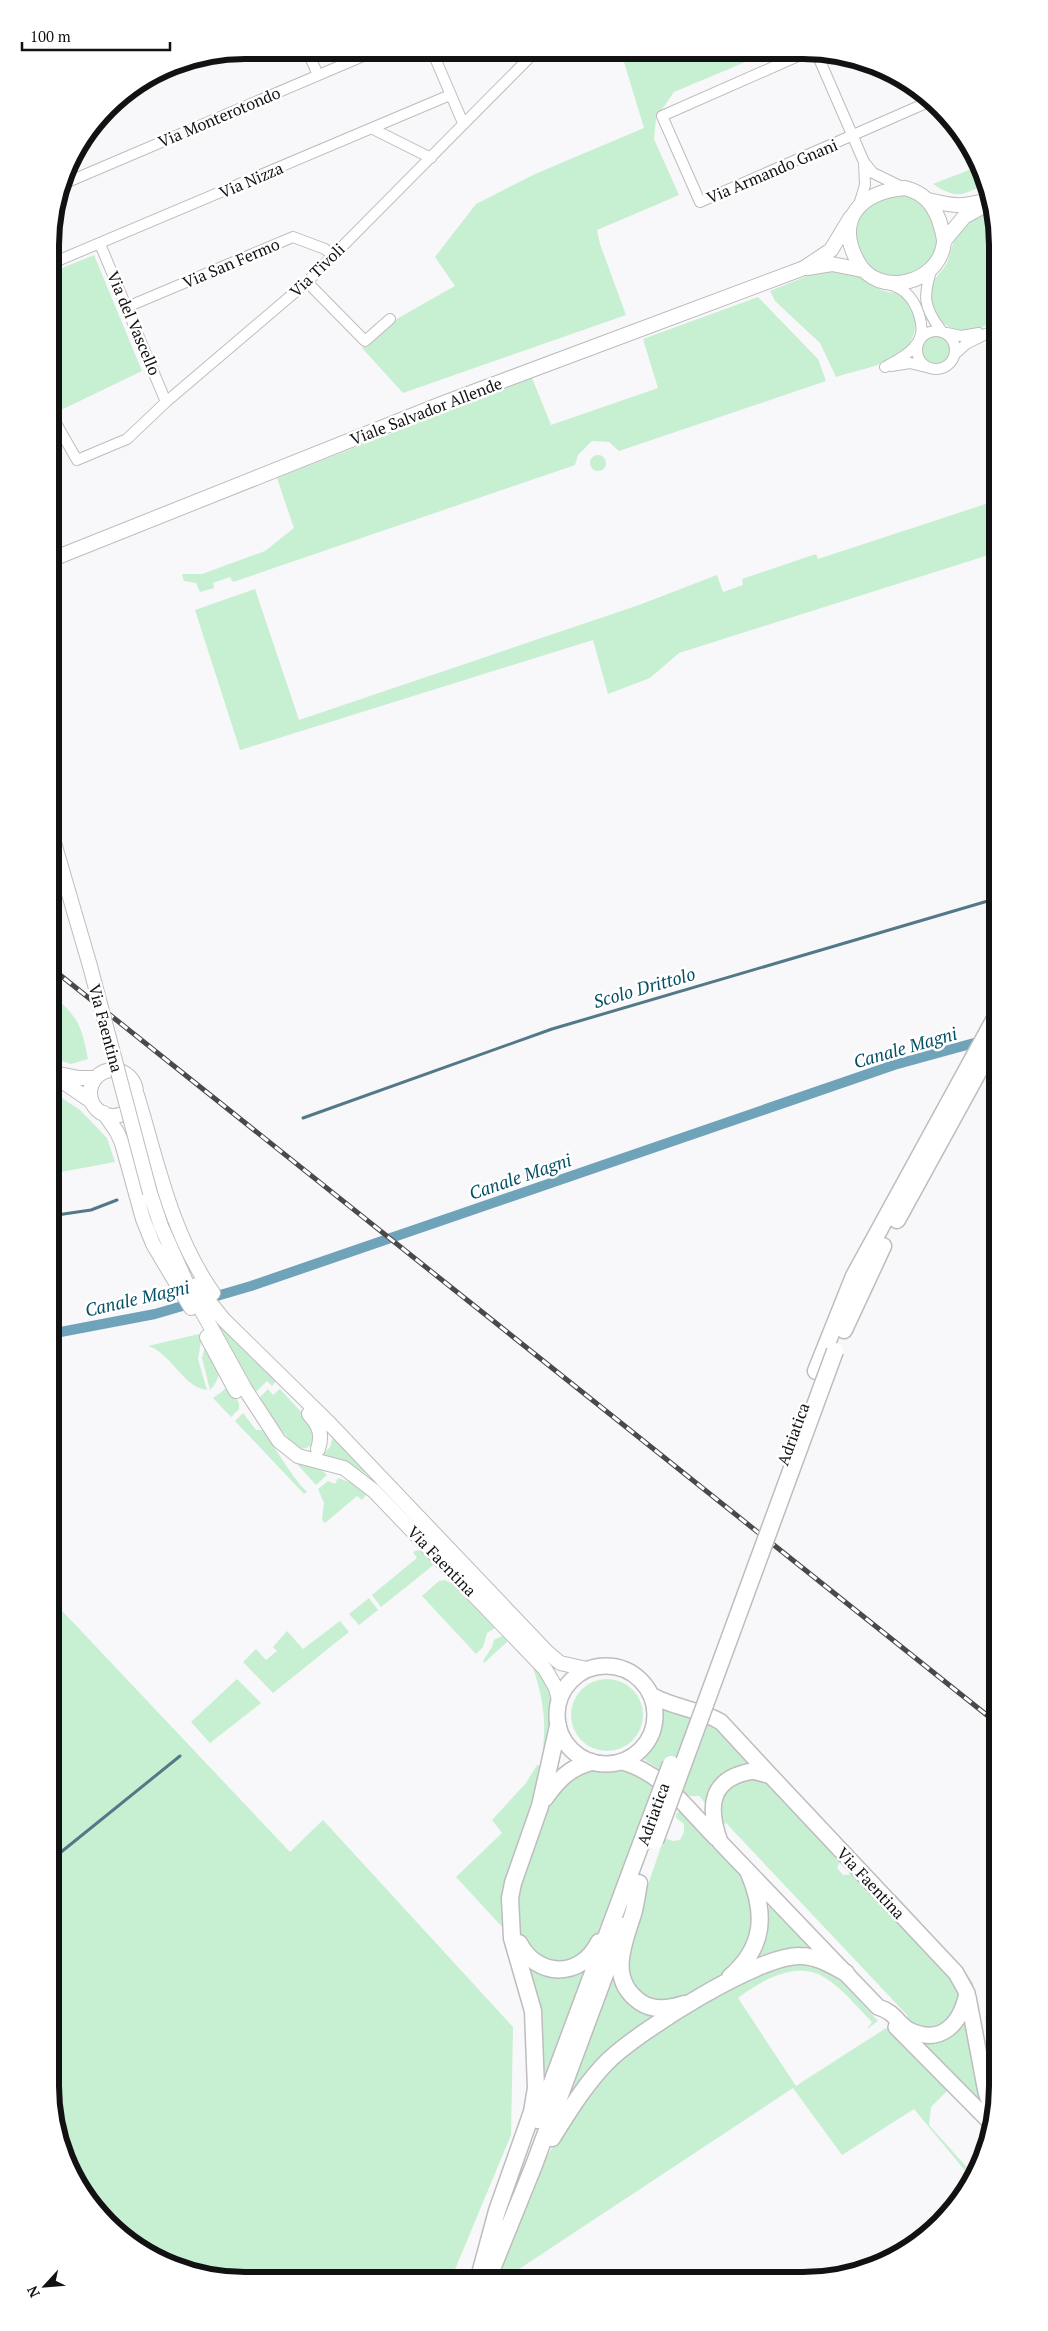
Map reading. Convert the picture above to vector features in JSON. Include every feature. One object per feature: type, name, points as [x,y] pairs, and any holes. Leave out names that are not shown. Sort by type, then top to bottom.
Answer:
[{"type":"highway","name":"Adriatica","points":[[635,1879],[816,1370],[854,1276],[989,1029]]},
{"type":"highway","name":"Adriatica","points":[[650,1837],[835,1351],[877,1257],[989,1052]]},
{"type":"highway","points":[[483,2272],[497,2211],[532,2112],[536,2088],[536,2042],[533,2011],[510,1922],[510,1898],[513,1883],[540,1806],[558,1726]]},
{"type":"highway","points":[[540,1806],[562,1776],[580,1765],[591,1762]]},
{"type":"highway","points":[[721,1985],[743,1964],[757,1938],[760,1909],[749,1873]]},
{"type":"highway","points":[[510,1922],[520,1945],[536,1964],[551,1970],[574,1967],[589,1957],[596,1949],[620,1890],[635,1879]]},
{"type":"highway","points":[[635,1879],[634,1912],[620,1956],[619,1967],[628,1990],[644,2004],[659,2008],[676,2007],[700,1997]]},
{"type":"highway","points":[[484,2272],[534,2164],[635,1879]]},
{"type":"highway","points":[[484,2272],[635,1879]]},
{"type":"highway","points":[[534,2164],[584,2089],[608,2061],[645,2032],[700,1997],[766,1963],[800,1956],[821,1960],[846,1974]]},
{"type":"main road","points":[[984,202],[965,206],[953,206],[928,200],[905,188],[883,191],[859,204],[852,217],[850,230],[852,244],[862,270],[870,276],[888,283],[904,283],[920,278],[938,260],[944,241],[964,217],[985,204]]},
{"type":"main road","points":[[928,200],[936,213],[944,241]]},
{"type":"main road","name":"Viale Salvador Allende","points":[[804,268],[831,250],[852,217]]},
{"type":"main road","name":"Viale Salvador Allende","points":[[59,556],[441,404],[804,268],[832,264],[862,270]]},
{"type":"main road","name":"Via Faentina","points":[[59,860],[90,966],[150,1193],[161,1226],[191,1283],[202,1317],[234,1388],[258,1421],[298,1456],[344,1468],[374,1491],[546,1669],[556,1688],[559,1700]]},
{"type":"main road","points":[[59,1075],[79,1078],[95,1078],[109,1071],[124,1072],[131,1079],[165,1196],[184,1244],[191,1283]]},
{"type":"main road","points":[[91,1101],[90,1089],[95,1078]]},
{"type":"main road","points":[[59,1079],[91,1101],[104,1113],[122,1143],[143,1219],[154,1244],[191,1283]]},
{"type":"main road","points":[[104,1113],[113,1115],[125,1112],[131,1107],[137,1095]]},
{"type":"main road","name":"Via Faentina","points":[[191,1283],[329,1423],[547,1652],[560,1663],[587,1669]]},
{"type":"main road","points":[[299,1393],[301,1404],[319,1425],[321,1436],[318,1449]]},
{"type":"main road","points":[[298,1456],[312,1453],[318,1449],[327,1437],[329,1423]]},
{"type":"main road","points":[[604,1665],[627,1670],[637,1676],[651,1695],[655,1708],[655,1722],[651,1735],[644,1747],[634,1756],[622,1762],[606,1764],[591,1762],[576,1754],[564,1742],[558,1726],[556,1713],[559,1700],[568,1684],[587,1669],[604,1665]]},
{"type":"main road","name":"Via Faentina","points":[[651,1695],[673,1706],[713,1717],[721,1722],[956,1973],[967,1993],[981,2068],[989,2097]]},
{"type":"main road","points":[[622,1762],[642,1768],[658,1779],[987,2118]]},
{"type":"main road","points":[[720,1842],[713,1823],[712,1810],[716,1793],[724,1782],[738,1773],[753,1771],[770,1776]]},
{"type":"main road","points":[[878,2007],[890,2011],[908,2029],[922,2034],[938,2034],[950,2028],[959,2018],[967,1993]]},
{"type":"street","points":[[311,59],[318,75]]},
{"type":"street","name":"Via Monterotondo","points":[[71,181],[356,59]]},
{"type":"street","points":[[435,59],[463,123]]},
{"type":"street","name":"Via Tivoli","points":[[59,428],[77,460],[127,439],[166,402],[307,282],[528,59]]},
{"type":"street","name":"Via Armando Gnani","points":[[793,59],[662,116],[700,202],[853,137]]},
{"type":"street","points":[[819,59],[864,162],[873,173],[905,188]]},
{"type":"street","name":"Via Nizza","points":[[59,260],[450,95]]},
{"type":"street","points":[[853,137],[925,104]]},
{"type":"street","points":[[373,129],[431,158]]},
{"type":"street","points":[[859,204],[865,185],[864,162]]},
{"type":"street","name":"Via San Fermo","points":[[127,307],[293,236],[325,249],[333,256]]},
{"type":"street","name":"Via del Vascello","points":[[100,244],[166,402]]},
{"type":"street","points":[[932,268],[925,294],[932,318],[954,341],[956,353]]},
{"type":"street","points":[[307,282],[365,342],[390,320]]},
{"type":"street","points":[[888,283],[907,293],[914,304],[921,328],[917,351],[922,363],[928,367]]},
{"type":"street","points":[[989,330],[961,336],[943,331],[929,331],[906,355],[885,367],[910,363],[939,369],[945,367],[950,364],[956,353],[966,344],[989,332]]},
{"type":"green space","points":[[623,59],[753,59],[674,92],[656,118],[654,139],[679,195],[597,230],[600,244],[626,315],[403,393],[362,348],[393,321],[455,286],[435,257],[476,204],[535,174],[644,128]]},
{"type":"green space","points":[[973,169],[980,187],[965,193],[954,194],[933,184]]},
{"type":"green space","points":[[897,195],[913,198],[926,207],[935,220],[938,236],[935,252],[926,265],[913,274],[897,277],[881,274],[868,265],[859,252],[856,236],[859,220],[868,207],[881,198]]},
{"type":"green space","points":[[986,210],[989,233],[989,324],[961,331],[947,326],[941,321],[931,300],[932,285],[947,263],[954,241],[961,229]]},
{"type":"green space","points":[[94,255],[142,371],[59,411],[59,269]]},
{"type":"green space","points":[[832,268],[852,273],[877,288],[897,294],[906,299],[912,306],[915,314],[915,331],[907,347],[901,353],[880,364],[836,377],[820,343],[775,301],[770,291],[822,270]]},
{"type":"green space","points":[[758,297],[818,359],[826,381],[619,451],[609,442],[592,441],[578,455],[575,465],[233,582],[230,577],[213,583],[214,588],[200,592],[196,583],[184,581],[182,574],[202,574],[265,551],[294,528],[277,478],[532,378],[551,425],[658,388],[643,339]]},
{"type":"green space","points":[[936,335],[946,339],[950,349],[946,359],[936,363],[926,359],[922,349],[926,339]]},
{"type":"green space","points":[[595,455],[601,455],[606,460],[604,469],[595,471],[590,466],[590,460]]},
{"type":"green space","points":[[989,503],[989,555],[679,653],[650,678],[608,694],[593,640],[240,750],[195,610],[255,589],[299,720],[639,605],[717,575],[723,592],[743,585],[742,579],[816,554],[818,559]]},
{"type":"green space","points":[[59,1001],[77,1021],[88,1059],[71,1064],[59,1060]]},
{"type":"green space","points":[[59,1096],[80,1110],[107,1138],[115,1162],[59,1172]]},
{"type":"green space","points":[[207,1306],[236,1341],[276,1381],[272,1386],[267,1381],[254,1394]]},
{"type":"green space","points":[[199,1334],[201,1342],[198,1359],[207,1390],[198,1388],[191,1383],[164,1355],[148,1346]]},
{"type":"green space","points":[[206,1342],[216,1360],[219,1372],[215,1384],[210,1390],[202,1358]]},
{"type":"green space","points":[[228,1384],[239,1403],[239,1409],[231,1417],[213,1398],[223,1391]]},
{"type":"green space","points":[[268,1389],[273,1395],[280,1389],[316,1428],[315,1442],[313,1444],[304,1448],[296,1447],[271,1418],[258,1399]]},
{"type":"green space","points":[[243,1413],[256,1430],[262,1430],[294,1477],[307,1492],[304,1494],[235,1421]]},
{"type":"green space","points":[[333,1437],[368,1475],[338,1458],[322,1455],[330,1447]]},
{"type":"green space","points":[[296,1463],[317,1466],[327,1475],[316,1485]]},
{"type":"green space","points":[[338,1478],[362,1486],[366,1489],[366,1495],[362,1500],[357,1496],[325,1523],[322,1520],[324,1503],[318,1489],[328,1481],[335,1484]]},
{"type":"green space","points":[[417,1550],[422,1551],[436,1563],[381,1607],[372,1595],[417,1558],[413,1552]]},
{"type":"green space","points":[[445,1580],[454,1585],[495,1628],[487,1633],[483,1647],[476,1654],[422,1596],[439,1581]]},
{"type":"green space","points":[[369,1598],[378,1610],[359,1625],[349,1614]]},
{"type":"green space","points":[[59,1608],[290,1852],[323,1820],[513,2027],[511,2135],[454,2272],[233,2272],[209,2269],[174,2258],[141,2241],[105,2209],[90,2190],[73,2157],[62,2122],[59,2098]]},
{"type":"green space","points":[[340,1621],[349,1632],[273,1693],[243,1662],[256,1649],[266,1660],[277,1651],[273,1647],[287,1631],[303,1649]]},
{"type":"green space","points":[[504,1635],[510,1639],[484,1663],[483,1661],[494,1640]]},
{"type":"green space","points":[[531,1662],[540,1672],[551,1692],[551,1732],[533,1806],[507,1873],[501,1911],[505,1930],[456,1877],[502,1833],[492,1820],[526,1783],[537,1765],[541,1766],[544,1713]]},
{"type":"green space","points":[[237,1679],[261,1703],[210,1743],[191,1722]]},
{"type":"green space","points":[[607,1679],[621,1682],[633,1689],[640,1701],[643,1715],[640,1729],[633,1741],[621,1748],[607,1751],[593,1748],[581,1741],[574,1729],[571,1715],[574,1701],[581,1689],[593,1682]]},
{"type":"green space","points":[[660,1708],[711,1723],[753,1767],[707,1805],[699,1796],[686,1796],[667,1775],[641,1757],[651,1746],[657,1735],[660,1722]]},
{"type":"green space","points":[[625,1767],[657,1782],[630,1859],[616,1886],[595,1940],[575,1962],[544,1963],[522,1942],[517,1915],[518,1888],[537,1831],[551,1801],[566,1780],[586,1771]]},
{"type":"green space","points":[[750,1777],[769,1783],[841,1860],[837,1868],[843,1875],[855,1874],[953,1978],[960,1993],[954,2017],[930,2029],[918,2027],[905,2019],[908,2016],[726,1823],[722,1826],[717,1809],[726,1787]]},
{"type":"green space","points":[[680,1811],[690,1819],[743,1876],[756,1908],[748,1948],[727,1973],[671,2004],[646,2001],[626,1980],[632,1932],[664,1838],[673,1841],[680,1840],[684,1832],[684,1824],[676,1818],[676,1814]]},
{"type":"green space","points":[[895,1894],[960,1965],[973,1983],[989,2068],[989,2080],[971,1985],[957,1966],[892,1896]]},
{"type":"green space","points":[[769,1903],[814,1951],[794,1949],[759,1956],[768,1927]]},
{"type":"green space","points":[[591,1961],[538,2105],[526,1965]]},
{"type":"green space","points":[[796,1962],[818,1965],[834,1973],[878,2021],[867,2029],[872,2022],[851,1999],[827,1979],[816,1973],[804,1971],[792,1971],[781,1974],[758,1985],[738,1998],[796,2086],[886,2028],[889,2029],[948,2090],[931,2107],[929,2125],[969,2170],[967,2173],[914,2109],[842,2155],[793,2088],[516,2272],[500,2272],[543,2163],[570,2119],[618,2061],[653,2033],[737,1983]]},
{"type":"green space","points":[[614,1969],[662,2015],[563,2108]]},
{"type":"green space","points":[[989,2014],[989,2039],[985,2017]]},
{"type":"green space","points":[[966,2015],[985,2110],[917,2039]]},
{"type":"waterway","name":"Scolo Drittolo","points":[[303,1118],[552,1029],[989,901]]},
{"type":"waterway","name":"Canale Magni","points":[[59,1332],[155,1314],[251,1286],[894,1065],[985,1040]]},
{"type":"waterway","name":"Scolo Drittolo","points":[[59,1215],[91,1210],[117,1200]]},
{"type":"waterway","points":[[59,1854],[180,1756]]},
{"type":"railway","points":[[59,974],[989,1717]]}]
